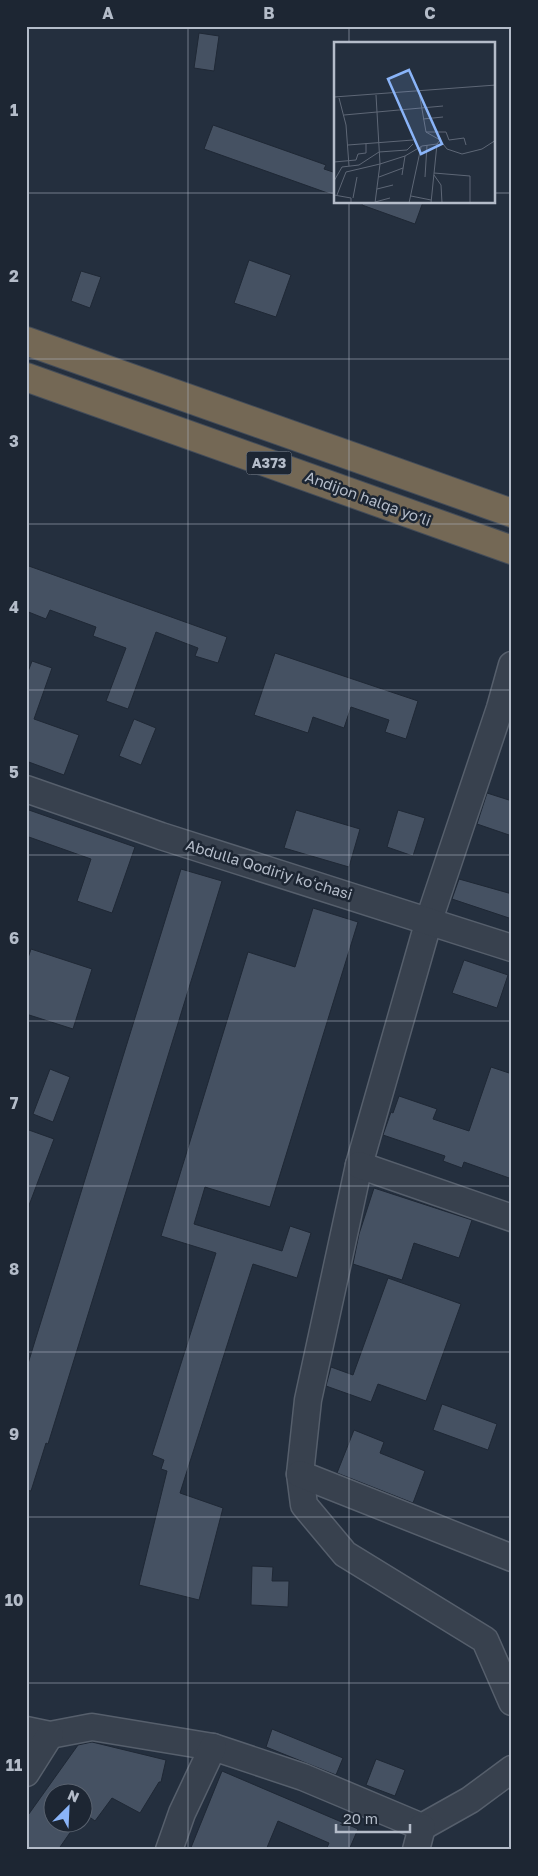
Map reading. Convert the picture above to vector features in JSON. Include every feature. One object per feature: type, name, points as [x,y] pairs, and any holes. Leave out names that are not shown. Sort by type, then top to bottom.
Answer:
[{"type":"highway","name":"A373","points":[[26,341],[512,513]]},
{"type":"highway","name":"Andijon halqa yo‘li","points":[[26,377],[512,550]]},
{"type":"street","points":[[512,666],[506,710],[429,920],[358,1165],[308,1400],[300,1474],[304,1505],[345,1554],[485,1640],[512,1702]]},
{"type":"street","name":"Abdulla Qodiriy koʻchasi","points":[[26,789],[161,836],[512,948]]},
{"type":"street","points":[[358,1165],[512,1218]]},
{"type":"street","points":[[300,1474],[512,1558]]},
{"type":"street","points":[[26,1773],[38,1733],[92,1727],[213,1748],[303,1777],[419,1838],[512,1769]]},
{"type":"street","points":[[169,1850],[182,1813],[213,1748]]},
{"type":"building","points":[[199,33],[219,36],[214,71],[194,68]]},
{"type":"building","points":[[213,125],[326,165],[324,169],[334,172],[334,195],[204,149]]},
{"type":"building","points":[[362,204],[422,204],[415,224]]},
{"type":"building","points":[[249,260],[291,275],[276,317],[234,303]]},
{"type":"building","points":[[81,271],[101,277],[90,308],[71,301]]},
{"type":"building","points":[[26,565],[227,637],[218,663],[195,656],[198,648],[156,632],[128,709],[106,701],[126,648],[93,636],[96,627],[50,610],[46,619],[26,611]]},
{"type":"building","points":[[275,653],[418,701],[406,739],[385,732],[389,720],[351,707],[344,728],[313,717],[308,733],[254,715]]},
{"type":"building","points":[[32,661],[52,668],[34,719],[79,735],[64,775],[26,761],[26,677]]},
{"type":"building","points":[[134,719],[156,728],[141,765],[119,756]]},
{"type":"building","points":[[487,793],[512,801],[512,836],[477,824]]},
{"type":"building","points":[[26,809],[135,847],[112,913],[77,901],[91,859],[26,836]]},
{"type":"building","points":[[296,810],[360,829],[349,867],[284,848]]},
{"type":"building","points":[[398,810],[425,818],[413,856],[387,847]]},
{"type":"building","points":[[181,869],[222,881],[48,1444],[46,1443],[31,1491],[26,1490],[26,1370]]},
{"type":"building","points":[[459,879],[512,894],[512,919],[452,899]]},
{"type":"building","points":[[313,908],[358,922],[270,1207],[205,1187],[194,1224],[282,1251],[290,1226],[311,1233],[297,1278],[253,1264],[180,1493],[223,1508],[199,1600],[139,1585],[167,1471],[161,1469],[164,1460],[152,1455],[216,1253],[161,1236],[248,952],[295,967]]},
{"type":"building","points":[[31,949],[92,969],[73,1029],[26,1014],[26,964]]},
{"type":"building","points":[[464,960],[508,975],[497,1008],[452,993]]},
{"type":"building","points":[[491,1067],[512,1074],[512,1179],[464,1162],[462,1168],[443,1161],[445,1156],[383,1135],[399,1096],[437,1109],[433,1119],[469,1131]]},
{"type":"building","points":[[50,1069],[70,1077],[53,1122],[33,1114]]},
{"type":"building","points":[[26,1129],[54,1139],[28,1208],[26,1208]]},
{"type":"building","points":[[374,1188],[472,1220],[459,1258],[414,1243],[402,1280],[353,1264],[359,1234]]},
{"type":"building","points":[[388,1278],[461,1304],[426,1401],[378,1384],[371,1402],[326,1386],[331,1367],[353,1375]]},
{"type":"building","points":[[442,1404],[497,1424],[488,1450],[433,1430]]},
{"type":"building","points":[[354,1430],[384,1442],[380,1453],[425,1471],[413,1503],[337,1473]]},
{"type":"building","points":[[252,1566],[273,1567],[272,1581],[289,1581],[288,1607],[251,1605]]},
{"type":"building","points":[[272,1729],[343,1758],[336,1775],[266,1747]]},
{"type":"building","points":[[92,1742],[166,1760],[161,1782],[159,1782],[140,1813],[112,1798],[95,1821],[92,1819],[92,1784],[50,1784],[78,1745]]},
{"type":"building","points":[[376,1759],[405,1770],[395,1796],[366,1785]]},
{"type":"building","points":[[222,1771],[358,1829],[349,1850],[326,1850],[329,1843],[278,1821],[266,1850],[190,1850]]},
{"type":"building","points":[[42,1796],[42,1834],[69,1834],[58,1850],[26,1850],[26,1818]]}]
